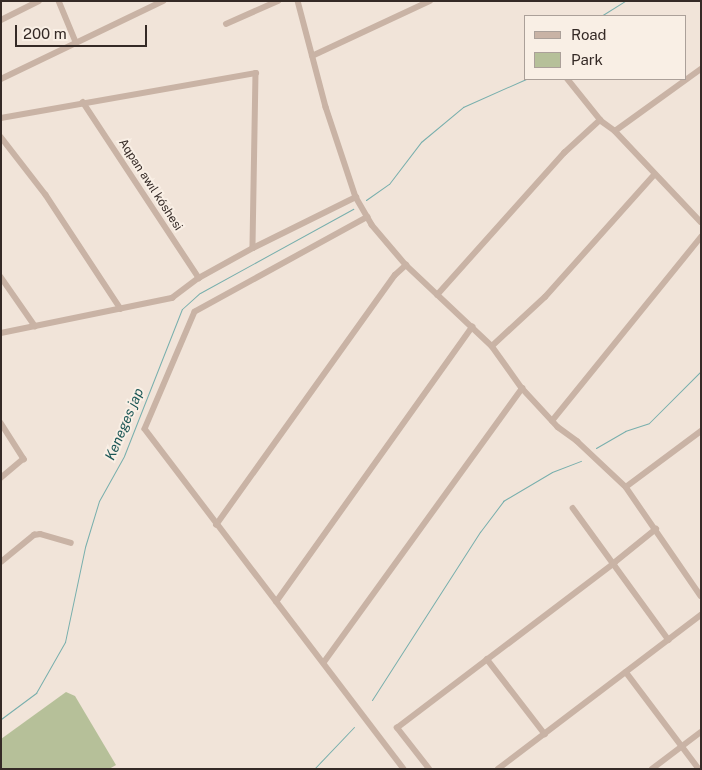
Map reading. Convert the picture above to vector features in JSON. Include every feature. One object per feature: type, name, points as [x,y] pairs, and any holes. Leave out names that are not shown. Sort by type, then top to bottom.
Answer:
[{"type":"street","points":[[1,20],[39,1]]},
{"type":"street","points":[[59,1],[76,42]]},
{"type":"street","points":[[1,79],[163,1]]},
{"type":"street","points":[[226,24],[278,1]]},
{"type":"street","points":[[298,1],[326,107],[356,197],[368,217],[406,265],[492,346],[522,388],[552,421],[626,488],[701,596]]},
{"type":"street","points":[[312,56],[430,1]]},
{"type":"street","points":[[687,79],[701,69]]},
{"type":"street","points":[[1,118],[83,102],[256,74],[253,248]]},
{"type":"street","points":[[568,80],[600,120],[615,131],[654,175],[701,222]]},
{"type":"street","points":[[615,131],[686,80]]},
{"type":"street","name":"Aqpan awıl kóshesi","points":[[83,102],[199,278]]},
{"type":"street","points":[[437,295],[564,153],[600,120]]},
{"type":"street","points":[[1,137],[46,195],[121,309]]},
{"type":"street","points":[[492,346],[545,297],[654,175]]},
{"type":"street","points":[[1,333],[172,298],[199,278],[253,248],[356,197]]},
{"type":"street","points":[[368,217],[195,312],[145,429],[404,769]]},
{"type":"street","points":[[552,421],[701,237]]},
{"type":"street","points":[[216,524],[389,283],[406,265]]},
{"type":"street","points":[[1,277],[34,326]]},
{"type":"street","points":[[276,602],[472,327]]},
{"type":"street","points":[[324,662],[522,388]]},
{"type":"street","points":[[1,423],[24,457],[24,462],[1,478]]},
{"type":"street","points":[[626,488],[701,431]]},
{"type":"street","points":[[573,508],[668,640]]},
{"type":"street","points":[[429,769],[397,728],[656,529]]},
{"type":"street","points":[[1,562],[34,535],[40,534],[71,543]]},
{"type":"street","points":[[498,769],[701,615]]},
{"type":"street","points":[[487,659],[545,734]]},
{"type":"street","points":[[626,672],[699,769]]},
{"type":"street","points":[[652,769],[701,732]]},
{"type":"green space","points":[[66,692],[75,696],[116,765],[109,769],[1,769],[1,739]]},
{"type":"waterway","name":"Keneges jap","points":[[603,15],[625,1]]},
{"type":"waterway","name":"Keneges jap","points":[[366,200],[389,184],[421,142],[463,107],[524,80]]},
{"type":"waterway","name":"Keneges jap","points":[[1,719],[36,693],[65,642],[85,547],[99,501],[124,456],[182,309],[200,293],[353,209]]},
{"type":"waterway","points":[[596,448],[625,431],[649,423],[701,371]]},
{"type":"waterway","points":[[372,700],[480,532],[503,501],[552,472],[581,461]]},
{"type":"waterway","points":[[314,769],[354,727]]}]
